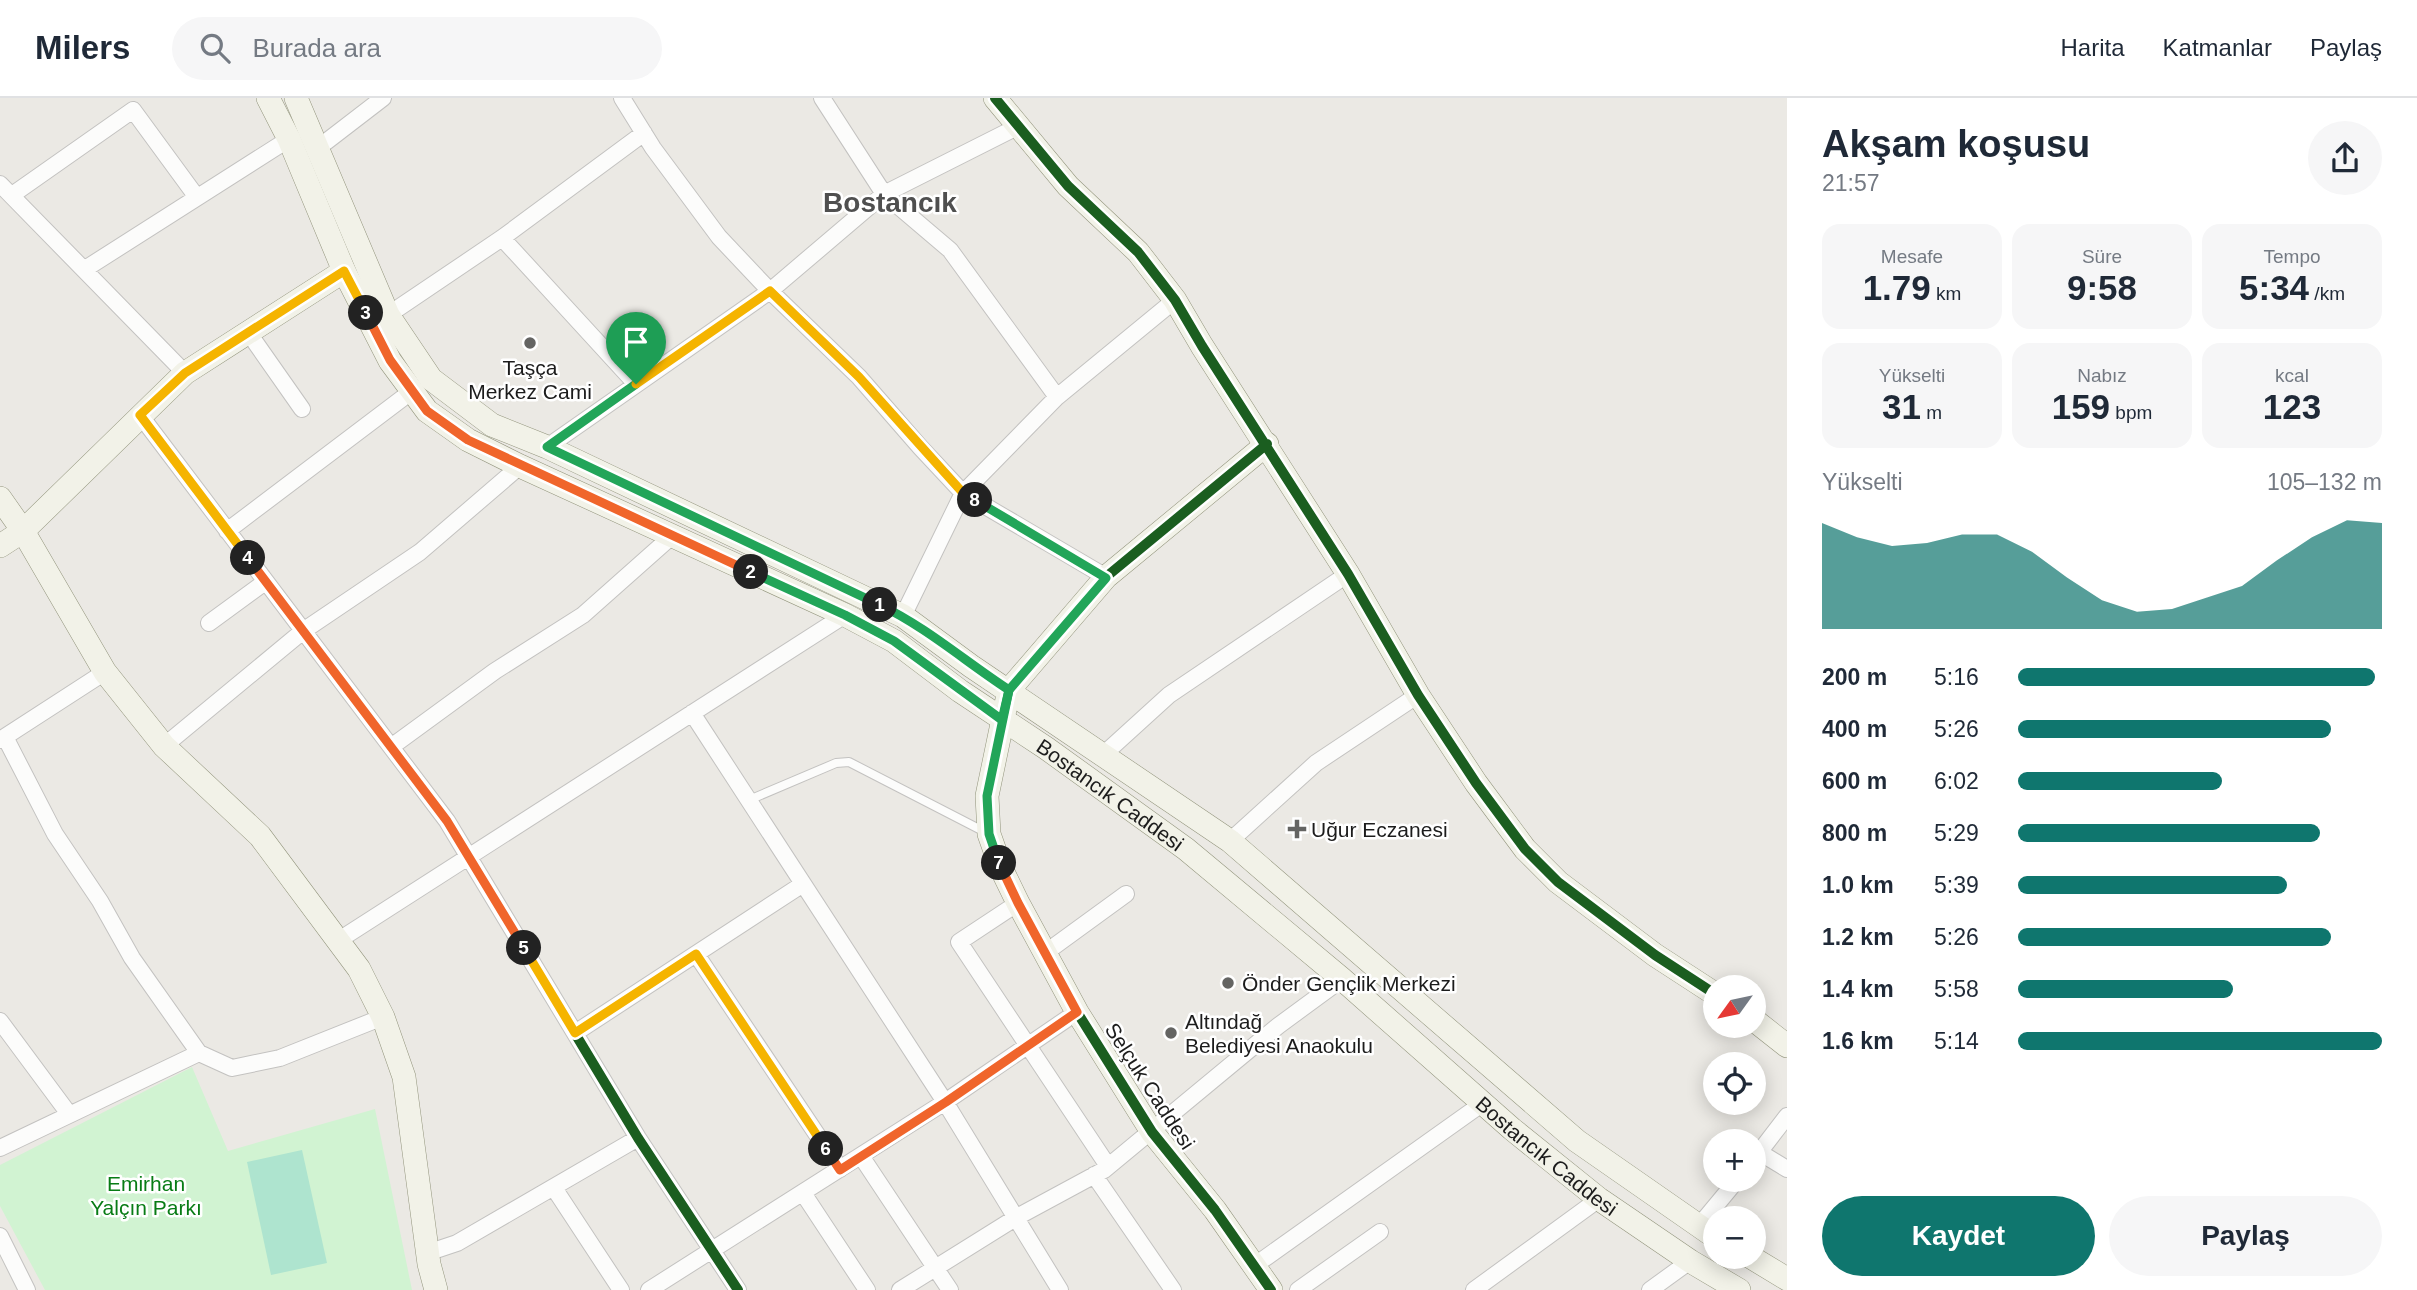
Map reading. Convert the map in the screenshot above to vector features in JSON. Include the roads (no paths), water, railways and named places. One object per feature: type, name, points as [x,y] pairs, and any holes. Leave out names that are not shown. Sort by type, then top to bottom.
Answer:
[{"type":"main road","name":"Bostancık Caddesi","points":[[268,98],[289,139],[344,271],[390,360],[427,411],[468,440],[520,466],[845,615],[894,641],[1186,849],[1599,1199],[1690,1261],[1739,1290]]},
{"type":"main road","name":"Bostancık Caddesi","points":[[296,98],[388,315],[431,379],[492,425],[547,447],[903,616],[971,666],[1230,841],[1577,1141],[1703,1229]]},
{"type":"main road","points":[[995,98],[1068,186],[1138,252],[1175,300],[1348,574],[1418,695],[1476,783],[1525,849],[1558,883],[1655,955],[1703,985]]},
{"type":"main road","points":[[0,546],[23,531],[185,373],[344,271]]},
{"type":"main road","points":[[1009,690],[1106,578],[1266,444]]},
{"type":"main road","points":[[0,498],[23,531],[105,672],[164,746],[260,836],[359,969],[383,1017],[404,1077],[427,1253],[436,1290]]},
{"type":"main road","name":"Selçuk Caddesi","points":[[1009,690],[987,796],[989,834],[1018,903],[1077,1012],[1152,1132],[1215,1210],[1271,1290]]},
{"type":"main road","points":[[1766,1029],[1787,1046]]},
{"type":"main road","points":[[1766,1266],[1787,1279]]},
{"type":"street","points":[[318,148],[383,98]]},
{"type":"street","points":[[622,98],[719,237],[770,291],[859,377],[963,493],[1060,548],[1106,578]]},
{"type":"street","points":[[822,98],[884,194],[950,250],[1057,397]]},
{"type":"street","points":[[185,373],[6,190],[133,110],[196,196]]},
{"type":"street","points":[[547,447],[770,291],[884,194],[1019,126]]},
{"type":"street","points":[[388,315],[502,238],[644,133]]},
{"type":"street","points":[[85,270],[196,196],[289,139]]},
{"type":"street","points":[[502,238],[636,384]]},
{"type":"street","points":[[903,616],[963,493],[1057,397],[1175,300]]},
{"type":"street","points":[[248,332],[302,409]]},
{"type":"street","points":[[227,531],[412,391]]},
{"type":"street","points":[[140,415],[447,821],[638,1138],[738,1290]]},
{"type":"street","points":[[164,746],[303,631],[420,552],[520,466]]},
{"type":"street","points":[[391,747],[495,671],[583,615],[672,536]]},
{"type":"street","points":[[1103,755],[1169,695],[1348,574]]},
{"type":"street","points":[[209,622],[265,582]]},
{"type":"street","points":[[338,940],[845,615]]},
{"type":"street","points":[[105,672],[2,739],[55,834],[100,901],[132,958],[199,1053],[232,1068],[280,1058],[383,1017]]},
{"type":"street","points":[[1230,841],[1316,763],[1418,695]]},
{"type":"street","points":[[692,713],[946,1102],[1060,1290]]},
{"type":"street","points":[[575,1033],[803,884]]},
{"type":"street","points":[[1045,953],[1126,894]]},
{"type":"street","points":[[1018,903],[959,942],[1028,1044],[1173,1290]]},
{"type":"street","points":[[696,954],[840,1170]]},
{"type":"street","points":[[900,1290],[1017,1217],[1101,1170],[1152,1132],[1278,1026],[1342,979]]},
{"type":"street","points":[[649,1290],[946,1102],[1077,1012]]},
{"type":"street","points":[[0,1021],[69,1114]]},
{"type":"street","points":[[0,1148],[199,1053]]},
{"type":"street","points":[[1254,1266],[1483,1103]]},
{"type":"street","points":[[1766,1143],[1787,1116]]},
{"type":"street","points":[[427,1253],[457,1243],[638,1138]]},
{"type":"street","points":[[861,1156],[950,1290]]},
{"type":"street","points":[[1766,1160],[1787,1169]]},
{"type":"street","points":[[554,1188],[621,1290]]},
{"type":"street","points":[[803,1193],[867,1290]]},
{"type":"street","points":[[1474,1290],[1599,1199]]},
{"type":"street","points":[[1298,1290],[1380,1232]]},
{"type":"street","points":[[0,1236],[27,1290]]},
{"type":"street","points":[[1650,1290],[1690,1261]]},
{"type":"lane","points":[[749,800],[836,764],[849,762],[989,834]]},
{"type":"place","name":"Taşça Merkez Cami","points":[[530,343]]},
{"type":"place","name":"Uğur Eczanesi","points":[[1297,829]]},
{"type":"place","name":"Önder Gençlik Merkezi","points":[[1228,983]]},
{"type":"place","name":"Altındağ Belediyesi Anaokulu","points":[[1171,1033]]},
{"type":"district","name":"Bostancık","points":[[890,202]]},
{"type":"park label","name":"Emirhan Yalçın Parkı","points":[[146,1195]]}]
